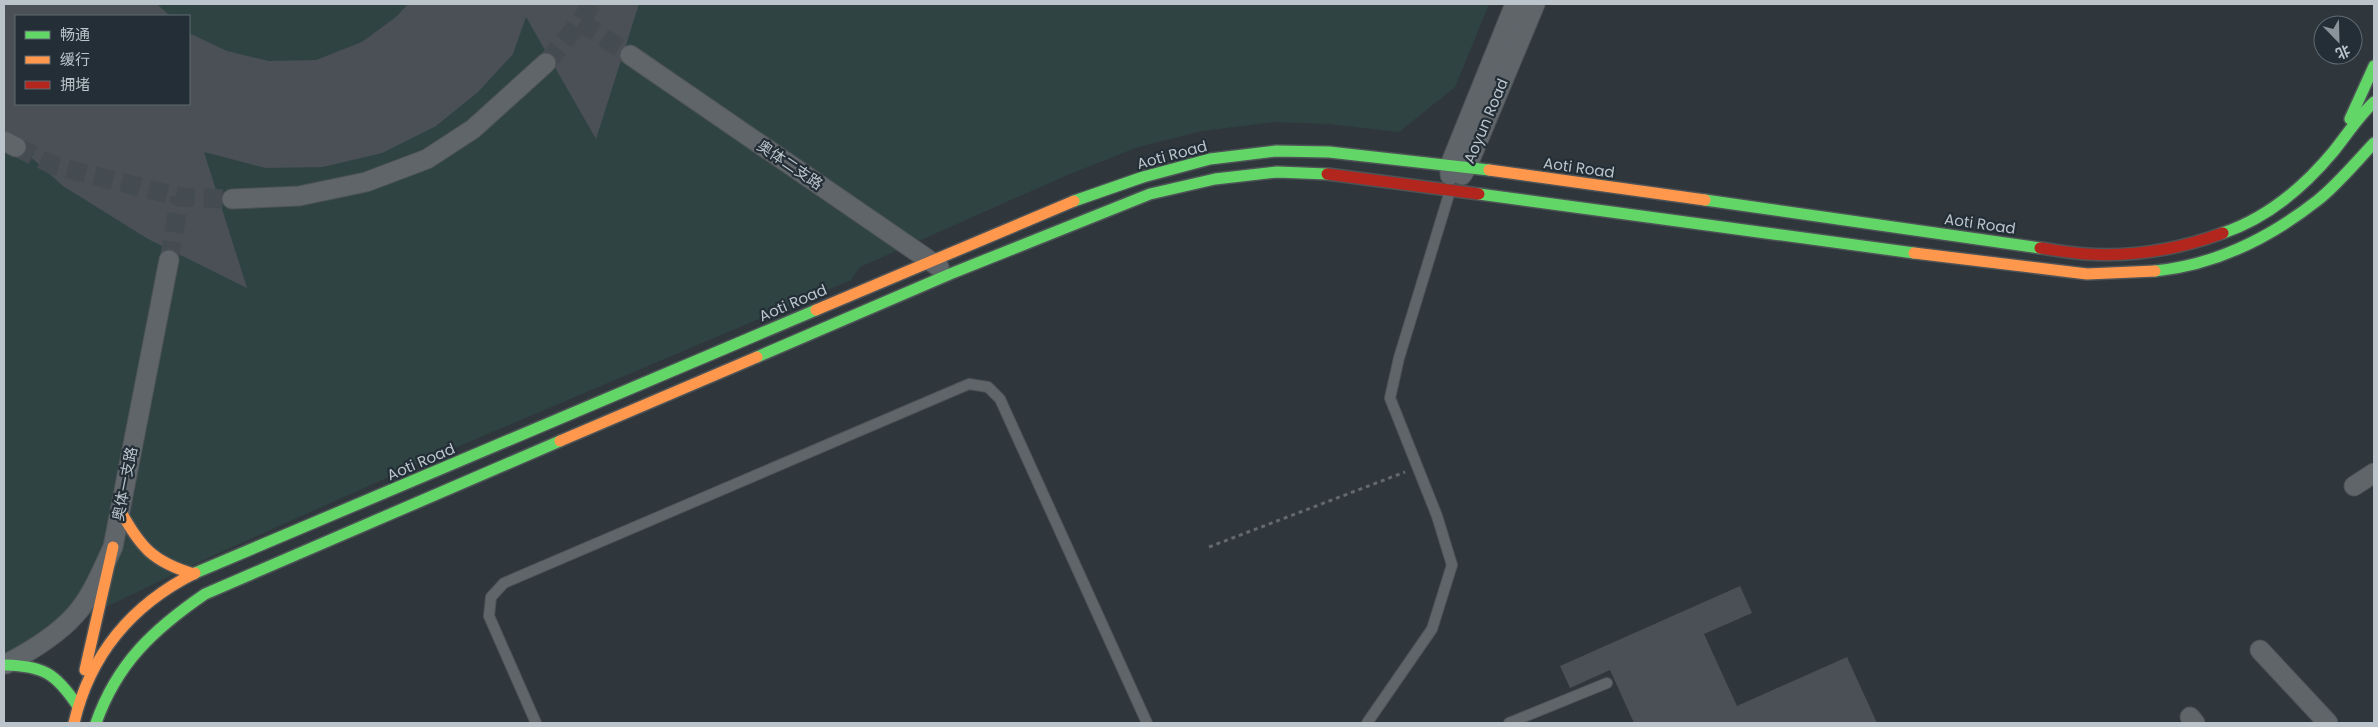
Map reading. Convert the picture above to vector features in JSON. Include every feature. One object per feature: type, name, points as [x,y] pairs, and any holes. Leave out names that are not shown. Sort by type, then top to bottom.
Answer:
[{"type":"main road","points":[[2332,154],[2374,66]]},
{"type":"main road","name":"Aoti Road","points":[[74,723],[77,705],[93,667],[118,630],[154,597],[194,574],[930,261],[1077,200],[1143,177],[1210,159],[1276,150],[1329,152],[1458,166],[2086,254],[2125,254],[2163,251],[2202,241],[2240,226],[2275,207],[2306,182],[2332,154],[2374,102]]},
{"type":"main road","points":[[96,723],[115,681],[140,646],[171,616],[205,594],[950,274],[1150,194],[1215,178],[1277,172],[1331,174],[2050,271],[2088,275],[2130,275],[2165,272],[2210,261],[2251,244],[2286,224],[2319,199],[2374,143]]},
{"type":"main road","points":[[2351,167],[2374,155]]},
{"type":"main road","points":[[120,510],[134,536],[150,556],[169,568],[194,574]]},
{"type":"main road","points":[[77,705],[113,548]]},
{"type":"main road","points":[[5,665],[41,667],[62,684],[77,705]]},
{"type":"street","name":"Aoyun Road","points":[[1451,190],[1515,4]]},
{"type":"street","name":"Aoyun Road","points":[[1458,166],[1534,4]]},
{"type":"street","name":"奥体二支路","points":[[630,56],[950,274]]},
{"type":"street","points":[[232,199],[299,196],[366,182],[426,158],[473,129],[546,63]]},
{"type":"street","name":"奥体一支路","points":[[5,665],[38,646],[75,615],[92,591],[113,548],[169,260]]},
{"type":"street","points":[[2354,486],[2374,473]]},
{"type":"street","points":[[2260,650],[2328,723]]},
{"type":"lane","points":[[1367,723],[1432,629],[1452,565],[1437,516],[1390,398],[1399,358],[1451,190]]},
{"type":"lane","points":[[536,723],[489,616],[491,596],[504,583],[969,384],[988,387],[1000,399],[1147,723]]},
{"type":"lane","points":[[1510,723],[1607,683]]},
{"type":"path","points":[[1209,547],[1418,467]]},
{"type":"green space","points":[[4,4],[1489,4],[1455,87],[1399,132],[1330,124],[1273,122],[1202,131],[1138,147],[1065,176],[860,267],[851,280],[431,458],[212,556],[4,656]]},
{"type":"building","points":[[4,4],[157,4],[169,15],[15,15],[15,105],[190,105],[190,33],[227,51],[269,61],[316,60],[362,42],[396,17],[408,4],[639,4],[596,139],[526,17],[513,54],[478,92],[436,126],[382,153],[323,167],[266,168],[204,152],[247,288],[148,239],[63,186],[4,133]]},
{"type":"building","points":[[1740,586],[1752,613],[1704,634],[1737,706],[1847,657],[1877,723],[1634,723],[1610,670],[1570,688],[1560,666]]},
{"type":"tunnel","points":[[546,63],[580,22],[592,4]]},
{"type":"tunnel","points":[[580,22],[630,55]]},
{"type":"tunnel","points":[[16,147],[55,166],[180,197],[232,199]]},
{"type":"tunnel","points":[[169,260],[180,197]]},
{"type":"traffic: fast","points":[[2350,119],[2374,66]]},
{"type":"traffic: fast","points":[[2223,233],[2255,219],[2297,189],[2333,152],[2357,120],[2374,102]]},
{"type":"traffic: fast","points":[[2155,271],[2177,268],[2221,256],[2281,226],[2325,194],[2374,143]]},
{"type":"traffic: fast","points":[[1074,201],[1143,177],[1210,159],[1276,151],[1329,152],[1489,170]]},
{"type":"traffic: fast","points":[[757,357],[950,274],[1150,194],[1215,179],[1277,172],[1327,174]]},
{"type":"traffic: fast","points":[[1479,194],[1914,253]]},
{"type":"traffic: fast","points":[[1705,200],[2040,248]]},
{"type":"traffic: fast","points":[[195,573],[816,310]]},
{"type":"traffic: fast","points":[[96,723],[115,682],[139,649],[169,620],[205,594],[560,441]]},
{"type":"traffic: fast","points":[[6,665],[30,667],[48,674],[62,686],[77,705]]},
{"type":"traffic: slow","points":[[1489,170],[1705,200]]},
{"type":"traffic: slow","points":[[816,310],[1074,201]]},
{"type":"traffic: slow","points":[[1914,253],[2087,274],[2155,271]]},
{"type":"traffic: slow","points":[[560,441],[757,357]]},
{"type":"traffic: slow","points":[[120,510],[134,534],[149,551],[168,564],[194,574]]},
{"type":"traffic: slow","points":[[85,670],[113,547]]},
{"type":"traffic: slow","points":[[74,723],[81,698],[91,675],[103,653],[117,634],[152,600],[195,573]]},
{"type":"traffic: jam","points":[[1327,174],[1479,194]]},
{"type":"traffic: jam","points":[[2040,248],[2103,255],[2138,253],[2156,251],[2207,239],[2223,233]]}]
